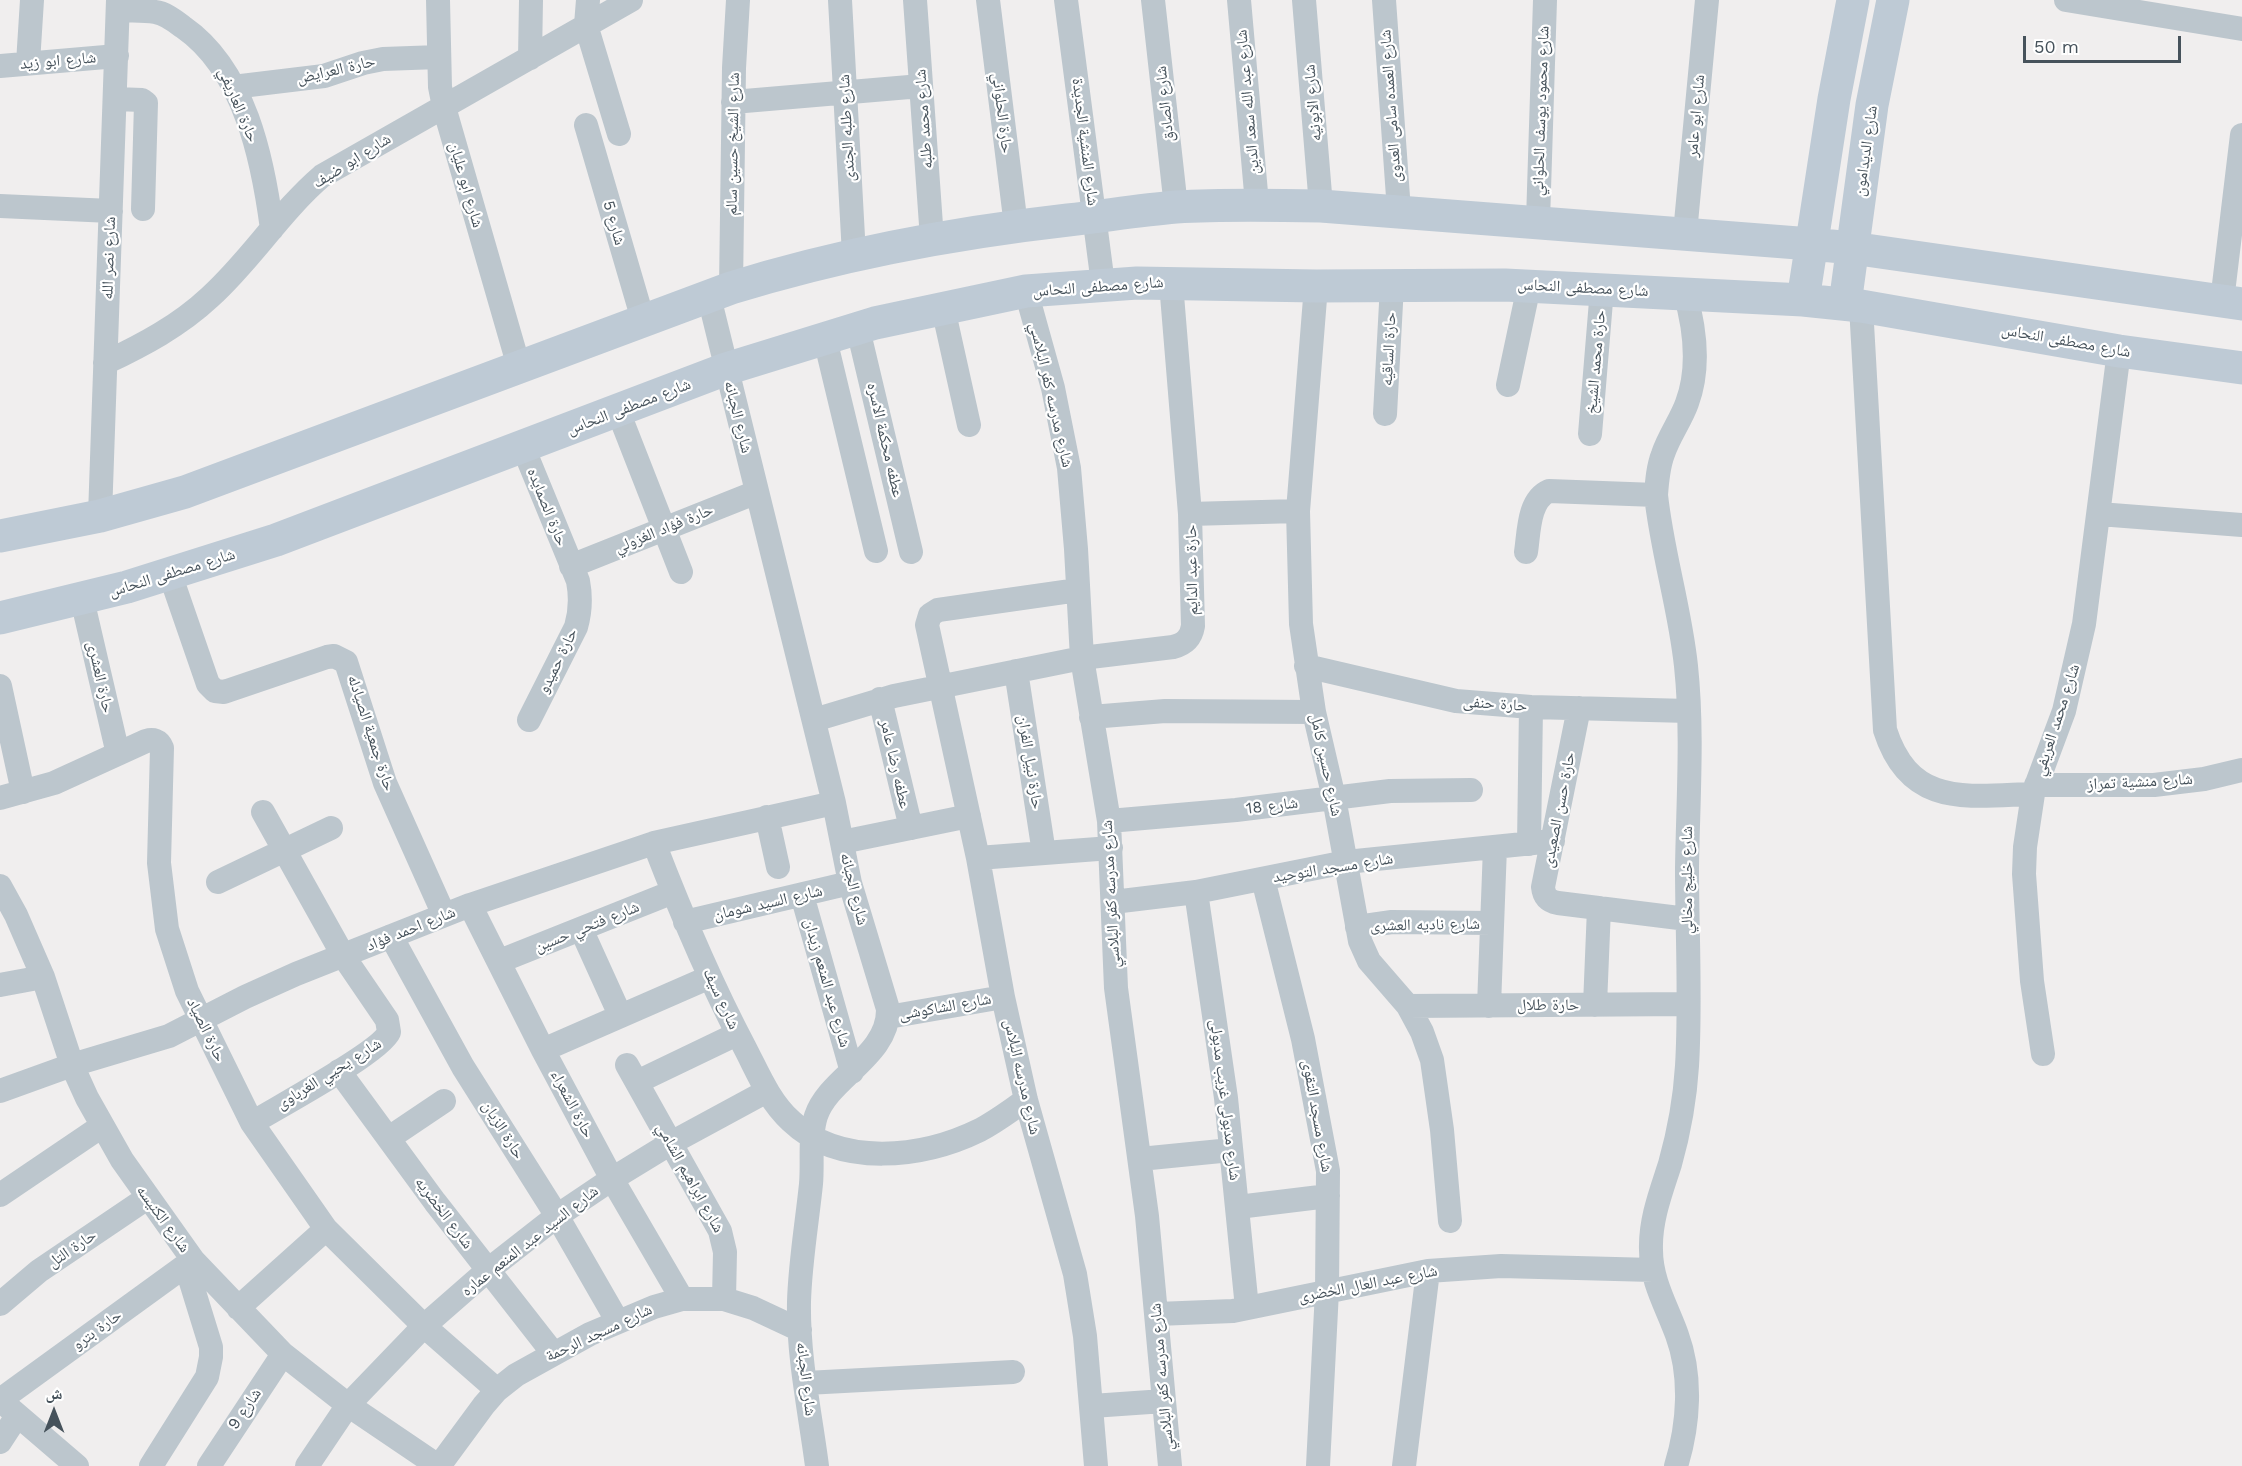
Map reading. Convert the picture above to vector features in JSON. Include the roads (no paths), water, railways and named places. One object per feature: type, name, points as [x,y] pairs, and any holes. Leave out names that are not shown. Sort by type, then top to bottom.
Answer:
[{"type":"street","points":[[28,63],[32,0]]},
{"type":"street","name":"شارع ابو عليان","points":[[438,0],[440,87],[444,107],[519,367]]},
{"type":"street","points":[[530,58],[531,0]]},
{"type":"street","points":[[588,0],[586,25],[619,134]]},
{"type":"street","name":"شارع ابو ضيف","points":[[105,363],[142,345],[177,323],[209,298],[272,229],[286,210],[322,176],[631,0]]},
{"type":"street","name":"شارع الشيخ حسين سالم","points":[[720,292],[738,0]]},
{"type":"street","name":"شارع طلبه الجندى","points":[[840,0],[854,255]]},
{"type":"street","name":"شارع محمد طلبه","points":[[915,0],[932,239]]},
{"type":"street","name":"حارة الحلواني","points":[[988,0],[1017,226]]},
{"type":"street","name":"شارع المنشية الجديدة","points":[[1066,0],[1103,284]]},
{"type":"street","name":"شارع الصادق","points":[[1153,0],[1176,207]]},
{"type":"street","name":"شارع عبد الله سعد الدين","points":[[1239,0],[1257,204]]},
{"type":"street","name":"شارع الابونيه","points":[[1304,0],[1321,206]]},
{"type":"street","name":"شارع العمده سامى العدوى","points":[[1384,0],[1399,211]]},
{"type":"street","name":"شارع محمود يوسف الحلواني","points":[[1538,221],[1545,0]]},
{"type":"street","name":"شارع ابو عامر","points":[[1685,233],[1707,0]]},
{"type":"street","points":[[1803,300],[1834,99],[1853,0]]},
{"type":"street","name":"شارع الديدامون","points":[[1853,305],[1852,248],[1872,105],[1893,0]]},
{"type":"street","points":[[2066,0],[2242,29]]},
{"type":"street","name":"شارع نصر الله","points":[[100,516],[118,5]]},
{"type":"street","name":"حارة العاريفي","points":[[118,5],[157,12],[174,21],[197,38],[217,58],[245,113],[260,159],[272,229]]},
{"type":"street","name":"شارع ابو زيد","points":[[0,66],[117,56]]},
{"type":"street","name":"حارة العرايض","points":[[233,87],[324,76],[383,59],[439,57]]},
{"type":"street","points":[[733,102],[921,86]]},
{"type":"street","points":[[115,99],[142,100],[146,104],[143,209]]},
{"type":"street","name":"شارع 5","points":[[586,125],[643,320]]},
{"type":"street","points":[[0,536],[100,516],[185,492],[643,320],[796,268],[932,239],[1017,226],[1176,207],[1257,204],[1321,206],[1538,221],[1811,244],[2232,302],[2242,141]]},
{"type":"street","points":[[0,206],[111,211]]},
{"type":"street","name":"شارع مصطفى النحاس","points":[[0,618],[82,599],[170,574],[308,529],[726,369],[858,329],[1026,291],[1103,284],[1171,283],[1529,286],[1803,300],[1853,305],[2119,351],[2242,368]]},
{"type":"street","name":"حارة عبد الدايم","points":[[814,720],[880,699],[1082,658],[1173,647],[1189,638],[1193,626],[1190,514],[1171,283]]},
{"type":"street","name":"حارة الساقيه","points":[[1385,414],[1392,285]]},
{"type":"street","name":"شارع حسين كامل","points":[[1316,286],[1298,511],[1301,624],[1306,666],[1334,798],[1360,941],[1370,961],[1408,1006],[1422,1032],[1431,1060],[1442,1130],[1450,1221]]},
{"type":"street","points":[[1508,385],[1529,286]]},
{"type":"street","name":"حارة محمد الشيخ","points":[[1590,434],[1602,289]]},
{"type":"street","name":"شارع مدرسه كفر البلاسي","points":[[1026,291],[1053,388],[1065,448],[1073,508],[1082,658],[1109,821],[1116,988],[1140,1160],[1170,1466]]},
{"type":"street","name":"شارع الجبانه","points":[[720,292],[726,369],[814,720],[850,883],[888,1017],[880,1037],[852,1072],[823,1101],[817,1113],[812,1138],[811,1177],[801,1273],[800,1330],[817,1466]]},
{"type":"street","name":"شارع خليج مخالي","points":[[1676,1466],[1685,1429],[1687,1406],[1684,1360],[1653,1270],[1651,1233],[1659,1194],[1678,1133],[1687,1069],[1689,711],[1682,632],[1656,495],[1663,452],[1688,402],[1692,381],[1694,337],[1692,315],[1685,293]]},
{"type":"street","name":"شارع منشية تمراز","points":[[1853,305],[1885,730],[1891,749],[1901,765],[1915,779],[1932,789],[1950,795],[2035,789],[2154,785],[2204,779],[2242,770]]},
{"type":"street","points":[[943,308],[969,425]]},
{"type":"street","name":"عطفه محكمة الاسره","points":[[858,329],[911,552]]},
{"type":"street","points":[[825,339],[876,551]]},
{"type":"street","name":"شارع محمد العريفي","points":[[2043,1054],[2032,981],[2024,874],[2027,829],[2035,789],[2064,711],[2085,624],[2119,351]]},
{"type":"street","points":[[618,411],[681,572]]},
{"type":"street","name":"حارة الصمايده","points":[[523,447],[571,566]]},
{"type":"street","name":"حارة فؤاد الغزولي","points":[[571,566],[757,492]]},
{"type":"street","points":[[1526,552],[1534,506],[1539,497],[1544,494],[1549,492],[1656,495]]},
{"type":"street","points":[[1190,514],[1298,511]]},
{"type":"street","points":[[2099,514],[2242,525]]},
{"type":"street","name":"حارة حميدو","points":[[530,720],[576,627],[580,612],[581,596],[578,581],[571,566]]},
{"type":"street","name":"حارة جمعية الصيادله","points":[[170,574],[208,684],[215,691],[224,692],[334,656],[346,662],[385,783],[444,915]]},
{"type":"street","name":"شارع مدرسه البلاس","points":[[1078,590],[934,612],[930,615],[927,625],[978,858],[1003,997],[1026,1100],[1075,1274],[1085,1336],[1096,1466]]},
{"type":"street","name":"حارة العشرى","points":[[82,599],[118,754]]},
{"type":"street","name":"حارة حنفى","points":[[1306,666],[1456,701],[1531,707],[1689,711]]},
{"type":"street","name":"حارة نبيل الفران","points":[[1016,671],[1044,853]]},
{"type":"street","points":[[0,686],[11,795]]},
{"type":"street","name":"عطفه رضا عامر","points":[[880,699],[911,828]]},
{"type":"street","points":[[1529,844],[1531,707]]},
{"type":"street","name":"حارة حسن الصعيدى","points":[[1579,708],[1543,887],[1547,898],[1558,903],[1599,908]]},
{"type":"street","points":[[1091,717],[1165,711],[1314,712]]},
{"type":"street","name":"حارة الصياد","points":[[11,795],[54,783],[151,740],[160,743],[162,748],[159,864],[161,896],[167,929],[187,992],[252,1122],[326,1229],[424,1326],[497,1390]]},
{"type":"street","name":"شارع 18","points":[[1109,821],[1203,814],[1390,791],[1471,790]]},
{"type":"street","name":"شارع احمد فؤاد","points":[[0,1091],[72,1065],[169,1036],[244,997],[470,905],[654,843],[834,803]]},
{"type":"street","points":[[263,812],[344,957]]},
{"type":"street","points":[[842,842],[969,816]]},
{"type":"street","points":[[767,818],[778,867]]},
{"type":"street","points":[[218,882],[331,828]]},
{"type":"street","name":"شارع مسجد التوحيد","points":[[1113,902],[1196,892],[1346,862],[1554,841]]},
{"type":"street","name":"شارع سيف","points":[[654,843],[685,922],[737,1034],[767,1092],[789,1120],[812,1138]]},
{"type":"street","points":[[1489,1006],[1495,847]]},
{"type":"street","points":[[978,858],[1111,848]]},
{"type":"street","name":"شارع مسجد التقوى","points":[[1263,879],[1303,1039],[1325,1154],[1328,1196],[1327,1291],[1318,1466]]},
{"type":"street","name":"شارع السيد شومان","points":[[685,922],[850,883]]},
{"type":"street","name":"شارع الكنيسه","points":[[0,886],[8,917],[43,978],[72,1065],[102,1126],[189,1263],[283,1354],[348,1405],[438,1466]]},
{"type":"street","name":"شارع فتحي حسين","points":[[500,962],[673,892]]},
{"type":"street","name":"شارع مدبولى غريب مدبولى","points":[[1196,892],[1219,1045],[1247,1308]]},
{"type":"street","name":"شارع عبد المنعم زيدان","points":[[802,894],[852,1072]]},
{"type":"street","name":"حارة الشعراء","points":[[470,905],[543,1050],[612,1179],[682,1299]]},
{"type":"street","points":[[1595,1005],[1599,908],[1687,919]]},
{"type":"street","name":"شارع ناديه العشرى","points":[[1357,927],[1392,922],[1492,923]]},
{"type":"street","points":[[581,929],[620,1016]]},
{"type":"street","name":"حارة الزيان","points":[[391,936],[464,1067],[557,1216],[618,1322]]},
{"type":"street","name":"شارع يحيي الغرباوى","points":[[252,1122],[382,1043],[389,1032],[387,1020],[344,957]]},
{"type":"street","points":[[543,1050],[710,977]]},
{"type":"street","points":[[0,985],[43,978]]},
{"type":"street","name":"شارع الشاكوشى","points":[[888,1017],[1003,997]]},
{"type":"street","name":"حارة طلال","points":[[1408,1006],[1688,1004]]},
{"type":"street","name":"شارع ابراهيم الشامي","points":[[724,1299],[725,1251],[720,1231],[632,1073],[737,1034]]},
{"type":"street","name":"شارع الخضريه","points":[[339,1071],[553,1353]]},
{"type":"street","name":"شارع السيد عبد المنعم عماره","points":[[307,1466],[348,1405],[424,1326],[488,1270],[557,1216],[612,1179],[671,1143],[767,1092]]},
{"type":"street","points":[[812,1138],[846,1149],[873,1153],[928,1148],[980,1130],[1026,1100]]},
{"type":"street","points":[[388,1138],[444,1101]]},
{"type":"street","points":[[0,1195],[102,1126]]},
{"type":"street","points":[[1140,1160],[1231,1150]]},
{"type":"street","points":[[1238,1207],[1328,1196]]},
{"type":"street","name":"حارة التل","points":[[0,1304],[39,1271],[147,1198]]},
{"type":"street","points":[[238,1308],[326,1229]]},
{"type":"street","points":[[151,1466],[207,1377],[210,1367],[210,1347],[189,1263]]},
{"type":"street","name":"حارة بترو","points":[[9,1408],[189,1263]]},
{"type":"street","name":"شارع عبد العال الخضرى","points":[[1156,1314],[1219,1312],[1247,1308],[1428,1271],[1501,1266],[1653,1270]]},
{"type":"street","points":[[1404,1466],[1428,1271]]},
{"type":"street","name":"شارع مسجد الرحمة","points":[[438,1466],[497,1390],[516,1375],[553,1353],[618,1322],[668,1302],[682,1299],[724,1299],[753,1308],[800,1330]]},
{"type":"street","name":"شارع 9","points":[[209,1466],[283,1354]]},
{"type":"street","points":[[806,1383],[1013,1372]]},
{"type":"street","points":[[1092,1406],[1164,1401]]},
{"type":"street","points":[[0,1442],[9,1408],[64,1462]]}]
